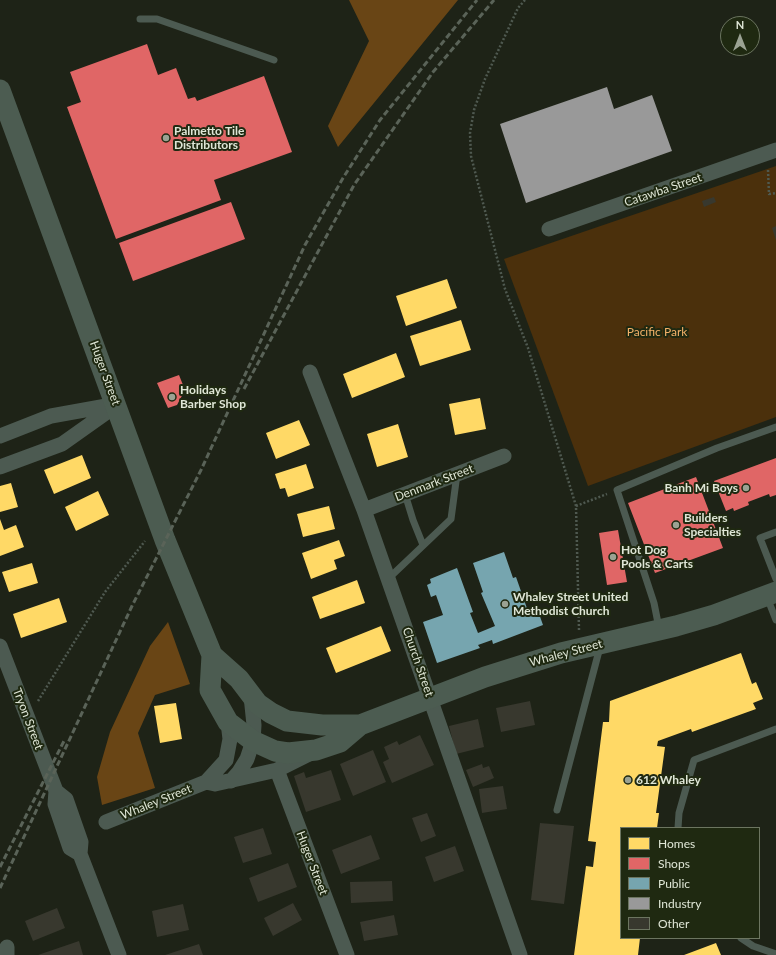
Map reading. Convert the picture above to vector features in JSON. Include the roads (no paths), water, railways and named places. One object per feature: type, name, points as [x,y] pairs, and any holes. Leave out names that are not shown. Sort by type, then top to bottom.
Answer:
[{"type":"main road","name":"Huger Street","points":[[0,91],[117,405],[161,528],[212,655]]},
{"type":"main road","name":"Whaley Street","points":[[212,655],[210,690],[228,722],[253,741],[275,751],[288,753],[316,750],[340,742],[360,725],[430,697],[523,664],[714,615],[773,589]]},
{"type":"main road","name":"Whaley Street","points":[[212,655],[239,679],[251,696],[271,713],[287,721],[322,726],[360,725]]},
{"type":"street","name":"Catawba Street","points":[[549,229],[769,152]]},
{"type":"street","name":"Church Street","points":[[310,372],[389,578],[520,955]]},
{"type":"street","points":[[0,436],[51,416],[117,405]]},
{"type":"street","points":[[0,467],[62,444],[117,405]]},
{"type":"street","name":"Denmark Street","points":[[364,510],[504,456]]},
{"type":"street","name":"Tryon Street","points":[[0,646],[56,791],[55,804],[70,848],[80,854],[119,955]]},
{"type":"street","name":"Whaley Street","points":[[231,781],[247,759],[253,741],[254,725],[251,696]]},
{"type":"street","name":"Whaley Street","points":[[106,822],[206,782],[226,760],[230,739],[228,722]]},
{"type":"street","name":"Whaley Street","points":[[206,782],[215,784],[277,770],[316,750]]},
{"type":"street","name":"Huger Street","points":[[277,770],[347,955]]},
{"type":"lane","points":[[140,19],[157,19],[274,60]]},
{"type":"lane","points":[[659,630],[654,604],[617,490],[717,448],[776,427]]},
{"type":"lane","points":[[389,578],[451,519],[457,474]]},
{"type":"lane","points":[[405,494],[423,545]]},
{"type":"lane","points":[[776,532],[760,538],[773,589],[776,620]]},
{"type":"lane","points":[[557,810],[602,643]]},
{"type":"lane","points":[[678,827],[679,813],[694,760],[776,729]]},
{"type":"lane","points":[[742,939],[753,946],[776,954]]},
{"type":"railway","points":[[0,888],[132,606],[201,470],[305,245],[343,178],[380,120],[477,0]]},
{"type":"railway","points":[[244,389],[354,185],[433,72],[494,0]]},
{"type":"railway","points":[[0,867],[65,739]]},
{"type":"place","name":"Palmetto Tile Distributors","points":[[166,138]]},
{"type":"place","name":"Holidays Barber Shop","points":[[172,397]]},
{"type":"place","name":"Banh Mi Boys","points":[[746,488]]},
{"type":"place","name":"Builders Specialties","points":[[676,525]]},
{"type":"place","name":"Hot Dog Pools & Carts","points":[[613,557]]},
{"type":"place","name":"Whaley Street United Methodist Church","points":[[505,604]]},
{"type":"place","name":"612 Whaley","points":[[628,780]]},
{"type":"park label","name":"Pacific Park","points":[[657,332]]}]
